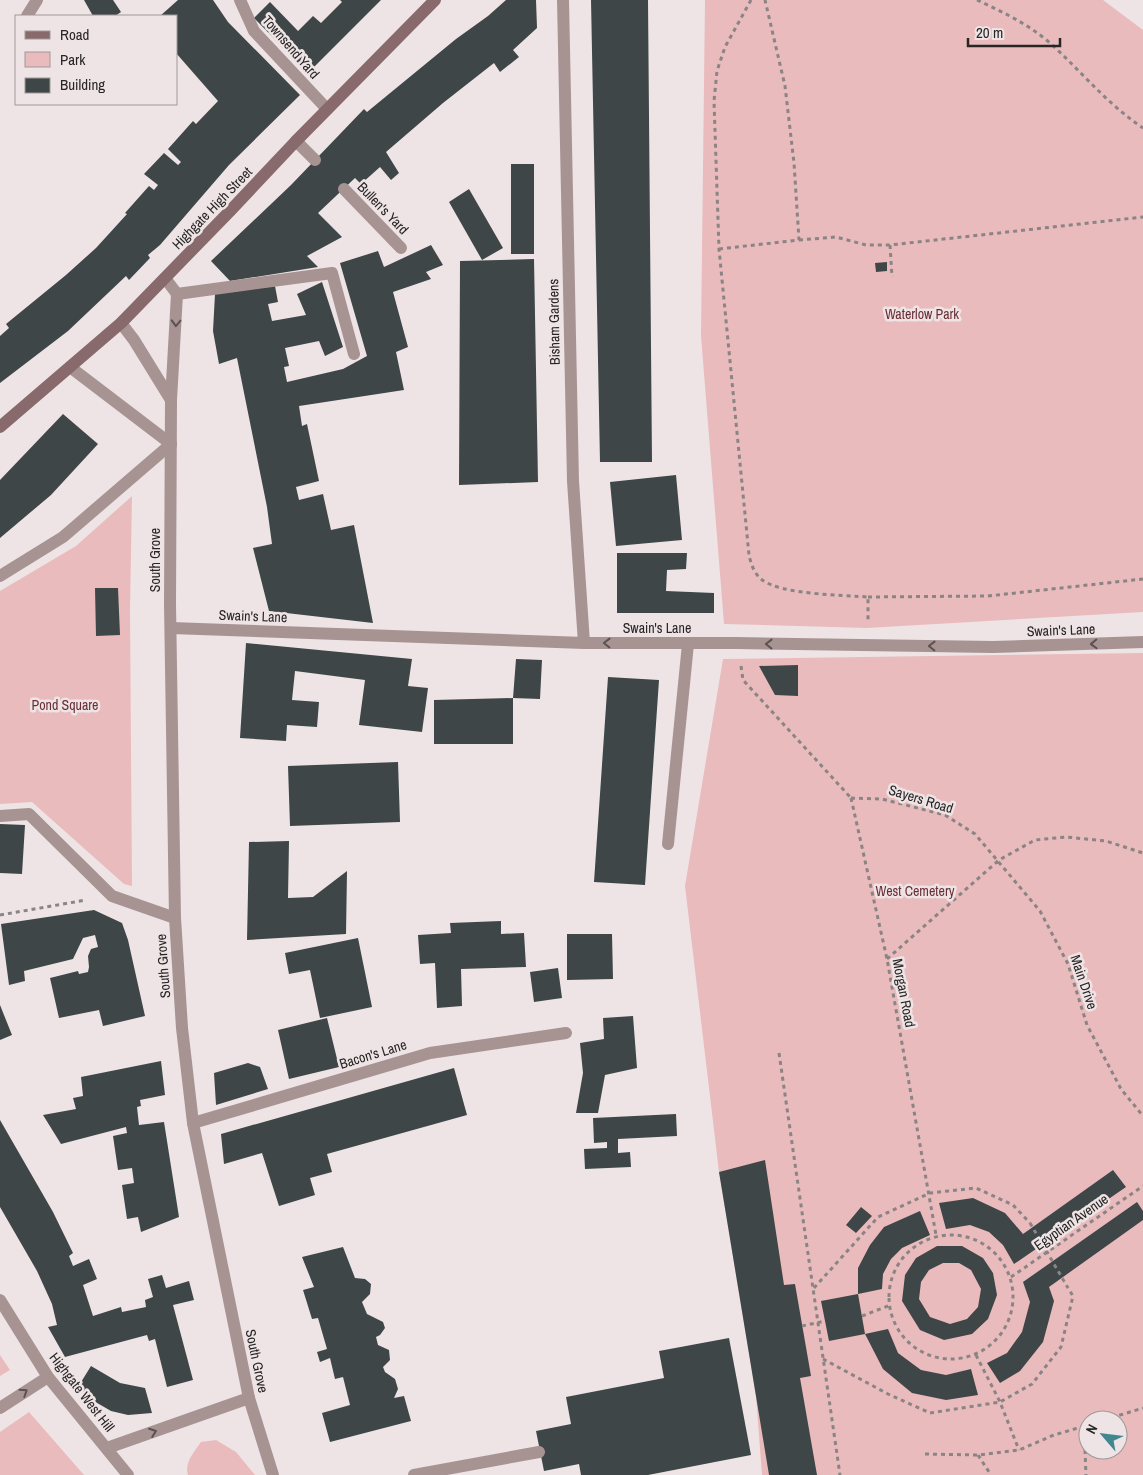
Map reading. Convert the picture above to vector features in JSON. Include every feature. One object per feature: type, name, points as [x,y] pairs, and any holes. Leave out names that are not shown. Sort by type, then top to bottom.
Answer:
[{"type":"main road","name":"Highgate High Street","points":[[0,427],[121,323],[296,140],[435,0]]},
{"type":"street","points":[[28,15],[37,0]]},
{"type":"street","name":"Townsend Yard","points":[[240,0],[254,31],[327,109]]},
{"type":"street","name":"Bisham Gardens","points":[[563,0],[573,481],[584,643]]},
{"type":"street","points":[[296,140],[315,160]]},
{"type":"street","name":"Bullen's Yard","points":[[344,189],[401,248]]},
{"type":"street","points":[[165,278],[177,294],[332,273],[354,354]]},
{"type":"street","name":"South Grove","points":[[177,294],[171,400],[171,628],[175,918],[182,1028],[193,1123],[249,1398],[273,1475]]},
{"type":"street","points":[[121,323],[134,340],[171,400]]},
{"type":"street","points":[[0,576],[63,536],[171,444],[70,367]]},
{"type":"street","name":"Swain's Lane","points":[[171,628],[584,643],[993,647],[1143,642]]},
{"type":"street","points":[[668,844],[688,644]]},
{"type":"street","points":[[0,816],[29,814],[112,896],[175,918]]},
{"type":"street","name":"Bacon's Lane","points":[[193,1123],[430,1053],[566,1033]]},
{"type":"street","name":"Highgate West Hill","points":[[0,1300],[48,1377],[128,1475]]},
{"type":"street","points":[[0,1408],[48,1377]]},
{"type":"street","points":[[107,1448],[249,1398]]},
{"type":"street","points":[[414,1475],[540,1452]]},
{"type":"path","points":[[751,0],[725,47],[717,71],[714,102],[719,249],[748,555],[753,569],[762,580],[776,587],[814,593],[868,597],[988,596],[1143,579]]},
{"type":"path","points":[[765,0],[785,86],[794,163],[799,240]]},
{"type":"path","points":[[977,0],[1012,16],[1049,42],[1122,114],[1143,128]]},
{"type":"path","points":[[719,249],[836,237],[866,245],[890,245],[1143,217]]},
{"type":"path","points":[[890,245],[892,277]]},
{"type":"path","points":[[867,628],[868,597]]},
{"type":"path","points":[[737,643],[743,680],[851,798]]},
{"type":"path","name":"Sayers Road","points":[[851,798],[882,799],[945,816],[975,834],[999,860]]},
{"type":"path","name":"Morgan Road","points":[[851,798],[887,959],[936,1235]]},
{"type":"path","points":[[887,959],[999,860],[1036,840],[1066,837],[1106,841],[1143,853]]},
{"type":"path","name":"Main Drive","points":[[999,860],[1040,912],[1068,964],[1087,1025],[1121,1089],[1143,1116]]},
{"type":"path","points":[[0,915],[112,896]]},
{"type":"path","points":[[778,1053],[840,1475]]},
{"type":"path","name":"Egyptian Avenue","points":[[1011,1277],[1143,1186]]},
{"type":"path","points":[[814,1288],[878,1217],[930,1193],[976,1188],[1013,1205],[1030,1222],[1073,1296],[1061,1347],[1032,1384],[1000,1402],[930,1413],[888,1394],[822,1359]]},
{"type":"path","points":[[936,1235],[967,1236],[981,1243],[994,1251],[1011,1277],[1013,1308],[1001,1336],[976,1355],[948,1360],[920,1352],[898,1333],[888,1306],[891,1275],[909,1249],[936,1235]]},
{"type":"path","points":[[862,1316],[888,1306]]},
{"type":"path","points":[[802,1326],[825,1321]]},
{"type":"path","points":[[976,1355],[1000,1402],[1019,1450]]},
{"type":"path","points":[[1128,1413],[1143,1408]]},
{"type":"path","points":[[925,1454],[978,1455],[1019,1450],[1054,1435],[1078,1428]]},
{"type":"path","points":[[978,1455],[991,1475]]},
{"type":"path","points":[[1086,1460],[1086,1475]]},
{"type":"green space","name":"Waterlow Park","points":[[705,0],[1103,0],[1143,30],[1143,612],[867,628],[724,624],[701,336]]},
{"type":"green space","name":"Pond Square","points":[[132,496],[130,609],[132,886],[124,884],[32,802],[0,804],[0,591],[76,546]]},
{"type":"green space","name":"West Cemetery","points":[[1143,653],[1143,1475],[762,1475],[756,1396],[719,1172],[685,886],[723,659]]},
{"type":"green space","points":[[0,1355],[10,1370],[0,1376]]},
{"type":"green space","points":[[29,1412],[84,1475],[0,1475],[0,1432]]},
{"type":"green space","points":[[216,1440],[236,1452],[255,1475],[188,1475],[187,1466],[201,1442]]},
{"type":"building","points":[[84,0],[113,0],[121,12],[116,15],[92,15]]},
{"type":"building","points":[[178,0],[213,0],[228,22],[300,95],[229,165],[160,245],[148,255],[150,258],[129,280],[126,276],[68,331],[0,383],[0,336],[9,328],[6,324],[96,248],[149,186],[154,190],[158,185],[144,174],[164,153],[178,165],[181,162],[168,149],[193,121],[196,124],[218,101],[178,55],[178,15],[161,15]]},
{"type":"building","points":[[340,0],[381,0],[308,73],[254,18],[270,2],[298,31],[313,16],[321,23],[342,2]]},
{"type":"building","points":[[506,0],[536,0],[537,28],[513,50],[519,57],[500,72],[494,63],[443,103],[386,152],[399,173],[391,180],[380,167],[361,184],[355,178],[318,213],[342,237],[307,256],[318,267],[230,281],[211,261],[291,185],[364,109],[367,112]]},
{"type":"building","points":[[591,0],[648,0],[652,462],[600,462]]},
{"type":"building","points":[[511,164],[534,164],[534,254],[511,254]]},
{"type":"building","points":[[469,189],[503,248],[482,260],[449,202]]},
{"type":"building","points":[[431,245],[443,265],[426,272],[431,279],[393,292],[408,347],[396,352],[404,390],[299,406],[302,426],[307,424],[319,481],[296,487],[299,500],[323,494],[331,530],[354,525],[373,623],[269,611],[253,548],[272,544],[267,507],[237,358],[219,364],[213,331],[215,294],[275,286],[278,302],[268,304],[272,321],[306,315],[297,294],[322,282],[343,347],[325,356],[319,341],[285,348],[289,366],[284,367],[287,382],[343,369],[367,356],[340,263],[378,251],[384,267]]},
{"type":"building","points":[[534,259],[538,482],[459,485],[460,261]]},
{"type":"building","points":[[887,262],[887,271],[876,272],[875,263]]},
{"type":"building","points":[[63,414],[98,444],[51,495],[0,538],[0,480]]},
{"type":"building","points":[[676,475],[682,540],[616,546],[610,482]]},
{"type":"building","points":[[617,553],[687,553],[686,569],[667,570],[666,591],[714,593],[714,613],[617,613]]},
{"type":"building","points":[[95,588],[118,588],[120,635],[96,636]]},
{"type":"building","points":[[246,643],[412,659],[408,686],[428,688],[422,732],[359,725],[365,680],[295,671],[292,700],[319,702],[317,727],[287,725],[286,741],[240,738]]},
{"type":"building","points":[[516,659],[542,660],[540,699],[513,698]]},
{"type":"building","points":[[798,665],[798,696],[775,695],[759,666]]},
{"type":"building","points":[[608,677],[659,680],[645,885],[594,882]]},
{"type":"building","points":[[513,698],[513,744],[434,744],[434,700]]},
{"type":"building","points":[[398,762],[400,822],[290,826],[288,766]]},
{"type":"building","points":[[0,824],[25,825],[22,874],[0,873]]},
{"type":"building","points":[[289,841],[288,898],[313,897],[347,871],[346,934],[247,940],[249,842]]},
{"type":"building","points":[[94,910],[122,923],[128,940],[145,1016],[103,1026],[99,1010],[59,1018],[50,978],[78,971],[79,974],[88,972],[88,956],[91,949],[98,947],[95,935],[83,938],[73,959],[24,971],[25,981],[9,985],[1,924]]},
{"type":"building","points":[[501,921],[501,934],[524,933],[526,967],[461,969],[462,1006],[437,1008],[435,963],[420,964],[418,935],[451,933],[450,923]]},
{"type":"building","points":[[567,934],[612,934],[613,979],[567,980]]},
{"type":"building","points":[[358,938],[372,1007],[320,1018],[310,970],[289,974],[285,953]]},
{"type":"building","points":[[558,968],[562,998],[534,1002],[530,972]]},
{"type":"building","points":[[0,1005],[12,1035],[0,1040]]},
{"type":"building","points":[[633,1016],[637,1068],[605,1075],[598,1113],[576,1113],[583,1073],[580,1043],[604,1039],[603,1018]]},
{"type":"building","points":[[327,1018],[339,1067],[289,1079],[278,1030]]},
{"type":"building","points":[[161,1061],[165,1095],[140,1100],[141,1106],[137,1107],[139,1125],[164,1122],[179,1217],[141,1232],[138,1217],[127,1219],[122,1185],[134,1183],[132,1168],[118,1170],[113,1136],[127,1133],[126,1127],[61,1144],[43,1115],[76,1109],[73,1098],[83,1096],[81,1077]]},
{"type":"building","points":[[248,1063],[260,1067],[268,1089],[216,1105],[214,1073]]},
{"type":"building","points":[[454,1068],[467,1115],[327,1154],[332,1172],[310,1178],[315,1195],[279,1206],[262,1153],[224,1164],[221,1134]]},
{"type":"building","points":[[676,1114],[677,1136],[618,1139],[618,1153],[630,1152],[631,1167],[585,1169],[584,1149],[607,1148],[607,1142],[594,1143],[593,1118]]},
{"type":"building","points":[[0,1120],[53,1212],[73,1253],[69,1256],[73,1266],[89,1259],[97,1279],[83,1285],[93,1316],[121,1307],[122,1312],[146,1307],[145,1300],[153,1297],[148,1279],[162,1275],[166,1288],[189,1281],[194,1300],[173,1305],[193,1380],[167,1387],[155,1339],[149,1341],[147,1335],[65,1357],[48,1327],[57,1325],[52,1304],[37,1271],[0,1207]]},
{"type":"building","points":[[765,1160],[784,1285],[795,1284],[811,1376],[800,1378],[817,1475],[769,1475],[719,1172]]},
{"type":"building","points":[[1113,1170],[1126,1187],[1014,1264],[1003,1245],[989,1232],[970,1225],[946,1229],[939,1203],[973,1198],[1005,1213],[1023,1234]]},
{"type":"building","points":[[1137,1202],[1143,1211],[1143,1220],[1049,1287],[1054,1301],[1043,1342],[1020,1371],[1000,1383],[987,1363],[1007,1353],[1022,1332],[1030,1302],[1023,1282]]},
{"type":"building","points":[[861,1207],[872,1216],[856,1233],[846,1225]]},
{"type":"building","points":[[920,1211],[930,1235],[902,1248],[891,1259],[883,1274],[882,1289],[858,1294],[858,1268],[870,1245],[884,1227]]},
{"type":"building","points":[[937,1246],[962,1246],[983,1258],[993,1273],[997,1295],[988,1319],[972,1334],[944,1340],[920,1330],[902,1301],[905,1275],[916,1258]],"holes":[[[943,1263],[959,1263],[971,1270],[981,1289],[978,1307],[967,1319],[950,1324],[930,1317],[919,1299],[921,1282],[929,1270]]]},
{"type":"building","points":[[343,1247],[355,1278],[365,1279],[371,1284],[370,1294],[362,1302],[367,1314],[383,1322],[385,1328],[376,1337],[378,1345],[389,1350],[390,1360],[383,1367],[385,1372],[395,1379],[398,1389],[394,1398],[404,1396],[411,1421],[330,1442],[322,1413],[350,1405],[343,1377],[335,1379],[330,1358],[320,1362],[317,1352],[327,1349],[318,1318],[312,1319],[303,1290],[314,1287],[302,1257]]},
{"type":"building","points":[[858,1294],[865,1334],[829,1341],[821,1301]]},
{"type":"building","points":[[888,1329],[898,1353],[921,1370],[946,1375],[971,1369],[978,1395],[946,1400],[912,1393],[883,1369],[865,1334]]},
{"type":"building","points":[[729,1338],[751,1455],[648,1475],[581,1475],[579,1464],[544,1471],[536,1431],[571,1424],[566,1397],[664,1378],[659,1351]]},
{"type":"building","points":[[91,1366],[120,1383],[145,1388],[152,1413],[128,1415],[111,1411],[92,1400],[78,1387]]}]
